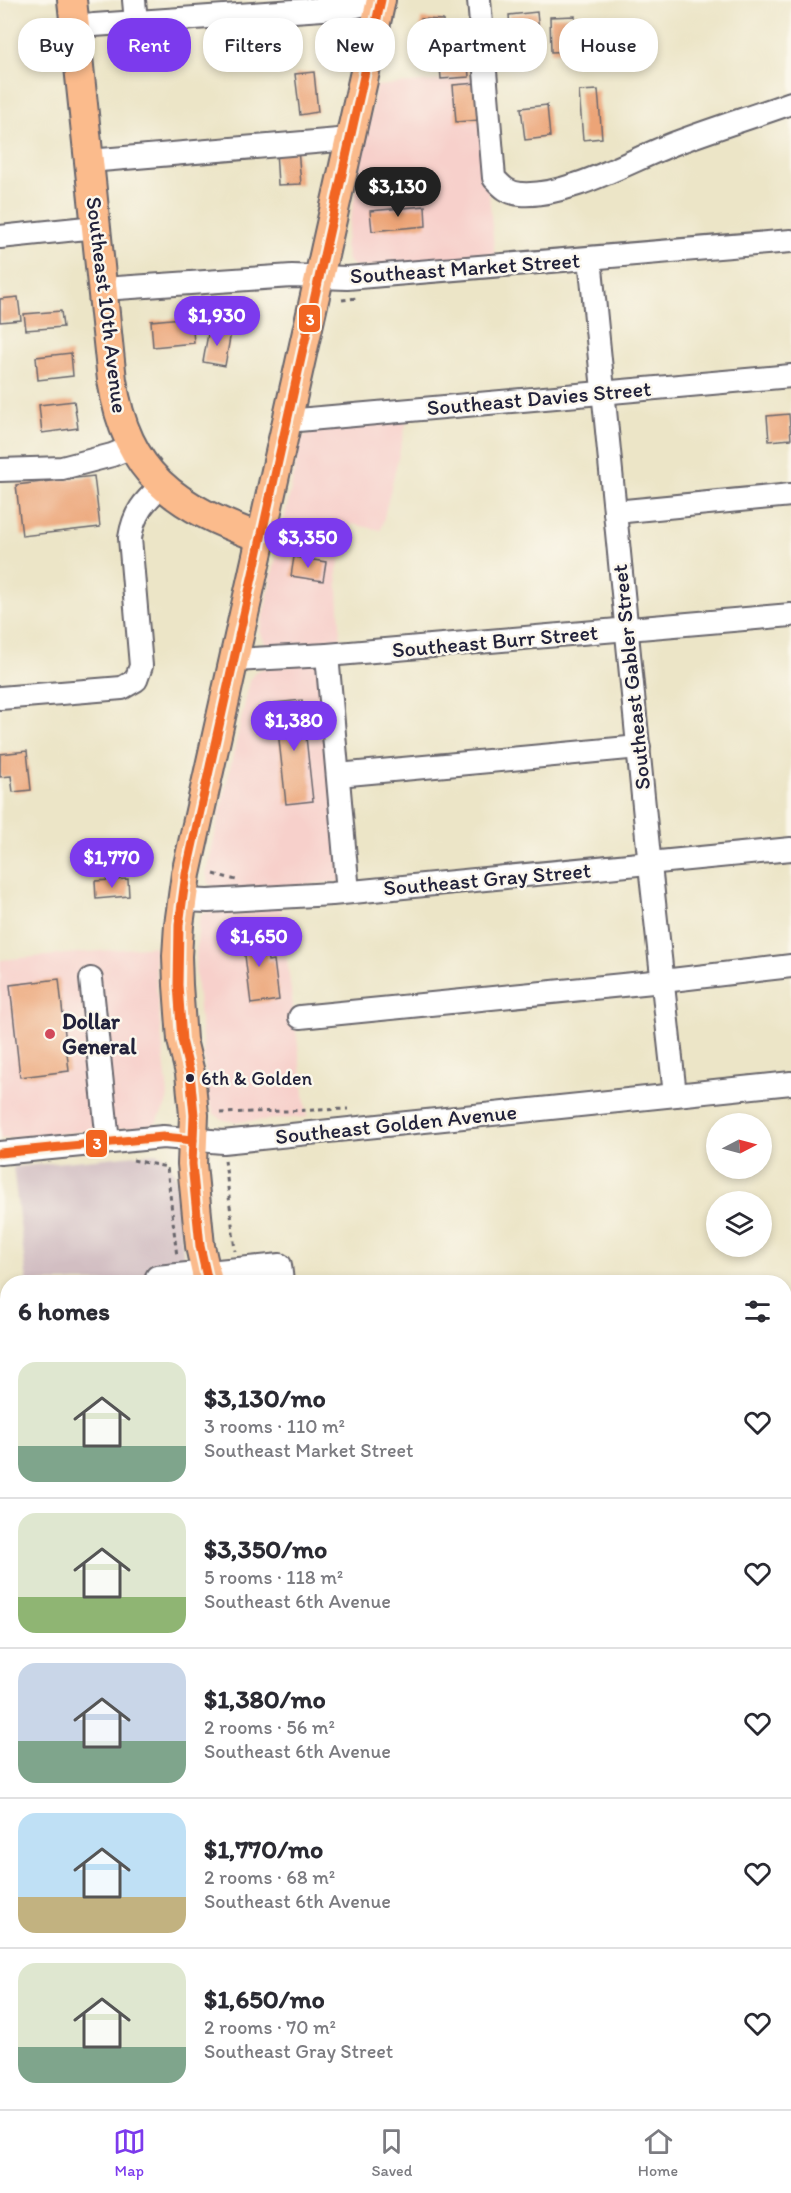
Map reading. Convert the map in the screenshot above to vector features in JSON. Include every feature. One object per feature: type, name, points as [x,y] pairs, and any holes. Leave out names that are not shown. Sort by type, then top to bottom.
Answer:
[{"type":"main road","name":"Southeast 10th Avenue","points":[[72,0],[73,18]]},
{"type":"main road","points":[[187,1275],[200,1246],[192,1164],[193,1105],[190,1073],[182,1040],[177,956],[182,900],[381,0]]},
{"type":"main road","name":"Southeast 10th Avenue","points":[[79,72],[115,399],[121,422],[132,447],[152,476],[162,485],[209,517],[262,538]]},
{"type":"street","points":[[95,22],[135,11],[321,5],[352,7],[381,0]]},
{"type":"street","points":[[479,0],[494,178],[504,189],[520,194],[545,192],[587,181],[671,145],[791,103]]},
{"type":"street","points":[[89,161],[350,140]]},
{"type":"street","points":[[0,237],[96,227]]},
{"type":"street","name":"Southeast Market Street","points":[[103,289],[292,276],[347,278],[791,241]]},
{"type":"street","name":"Southeast Gabler Street","points":[[590,258],[649,863],[675,1095]]},
{"type":"street","name":"Southeast Davies Street","points":[[287,421],[791,376]]},
{"type":"street","points":[[0,470],[62,468],[112,455],[132,447]]},
{"type":"street","points":[[0,698],[122,688],[136,680],[141,666],[130,537],[134,518],[144,503],[162,485]]},
{"type":"street","points":[[615,512],[791,495]]},
{"type":"street","name":"Southeast Burr Street","points":[[235,660],[327,655],[791,615]]},
{"type":"street","points":[[327,655],[348,892]]},
{"type":"street","points":[[338,775],[639,747]]},
{"type":"street","name":"Southeast Gray Street","points":[[182,900],[208,901],[348,892],[791,849]]},
{"type":"street","points":[[300,1017],[791,966]]},
{"type":"street","points":[[91,979],[108,1142]]},
{"type":"street","name":"Southeast Golden Avenue","points":[[0,1153],[163,1137],[224,1142],[791,1083]]},
{"type":"street","points":[[194,1275],[280,1265],[281,1275]]},
{"type":"path","points":[[225,1160],[237,1269]]},
{"type":"path","points":[[167,1167],[187,1275]]},
{"type":"shaded area","points":[[478,77],[495,258],[361,268],[353,266],[348,261],[345,246],[376,86]]},
{"type":"shaded area","points":[[407,420],[381,530],[351,524],[337,570],[341,644],[273,650],[265,644],[260,631],[302,437],[316,428]]},
{"type":"shaded area","points":[[324,662],[346,881],[227,892],[218,890],[209,884],[206,874],[250,680],[255,672],[263,668]]},
{"type":"shaded area","points":[[280,904],[307,1117],[236,1122],[224,1120],[214,1114],[208,1100],[195,966],[199,921],[201,914],[210,911]]},
{"type":"shaded area","points":[[155,946],[157,993],[168,1096],[156,1123],[143,1127],[0,1139],[0,960]]},
{"type":"shaded area","points":[[156,1153],[166,1157],[176,1177],[185,1275],[26,1275],[13,1167]]},
{"type":"building","points":[[537,12],[538,18],[509,18],[509,15]]},
{"type":"building","points":[[575,16],[575,18],[559,18],[559,52],[551,52],[550,17]]},
{"type":"building","points":[[314,72],[318,112],[300,115],[295,74]]},
{"type":"building","points":[[440,72],[469,72],[469,77],[441,79]]},
{"type":"building","points":[[477,83],[480,120],[456,122],[453,85]]},
{"type":"building","points":[[598,90],[602,138],[583,140],[579,91]]},
{"type":"building","points":[[547,105],[550,137],[525,140],[521,108]]},
{"type":"building","points":[[298,149],[301,184],[278,185],[276,150]]},
{"type":"building","points":[[425,206],[426,226],[372,231],[370,211]]},
{"type":"building","points":[[18,297],[21,320],[0,322],[0,299]]},
{"type":"building","points":[[61,311],[63,327],[26,330],[24,314]]},
{"type":"building","points":[[192,317],[194,343],[153,347],[151,321]]},
{"type":"building","points":[[209,328],[231,332],[225,366],[203,362]]},
{"type":"building","points":[[71,353],[73,376],[38,380],[36,357]]},
{"type":"building","points":[[74,401],[78,428],[42,433],[39,405]]},
{"type":"building","points":[[789,414],[791,439],[769,441],[767,416]]},
{"type":"building","points":[[94,476],[100,527],[22,536],[16,485]]},
{"type":"building","points":[[294,557],[326,562],[323,581],[291,576]]},
{"type":"building","points":[[302,700],[313,801],[286,804],[275,703]]},
{"type":"building","points":[[27,751],[31,790],[13,792],[11,776],[0,777],[0,754]]},
{"type":"building","points":[[128,879],[129,896],[96,899],[95,881]]},
{"type":"building","points":[[254,921],[256,941],[265,940],[268,961],[274,960],[279,1000],[251,1004],[241,923]]},
{"type":"building","points":[[59,979],[69,1071],[20,1077],[10,985]]},
{"type":"transit line","name":"3","points":[[206,1275],[200,1246],[192,1164],[194,1115],[190,1073],[182,1040],[178,985],[179,925],[186,874],[381,0]]},
{"type":"transit line","name":"3","points":[[0,1153],[163,1137],[193,1140]]},
{"type":"place","name":"Dollar General","points":[[50,1034]]},
{"type":"place","name":"6th & Golden","points":[[190,1078]]}]
